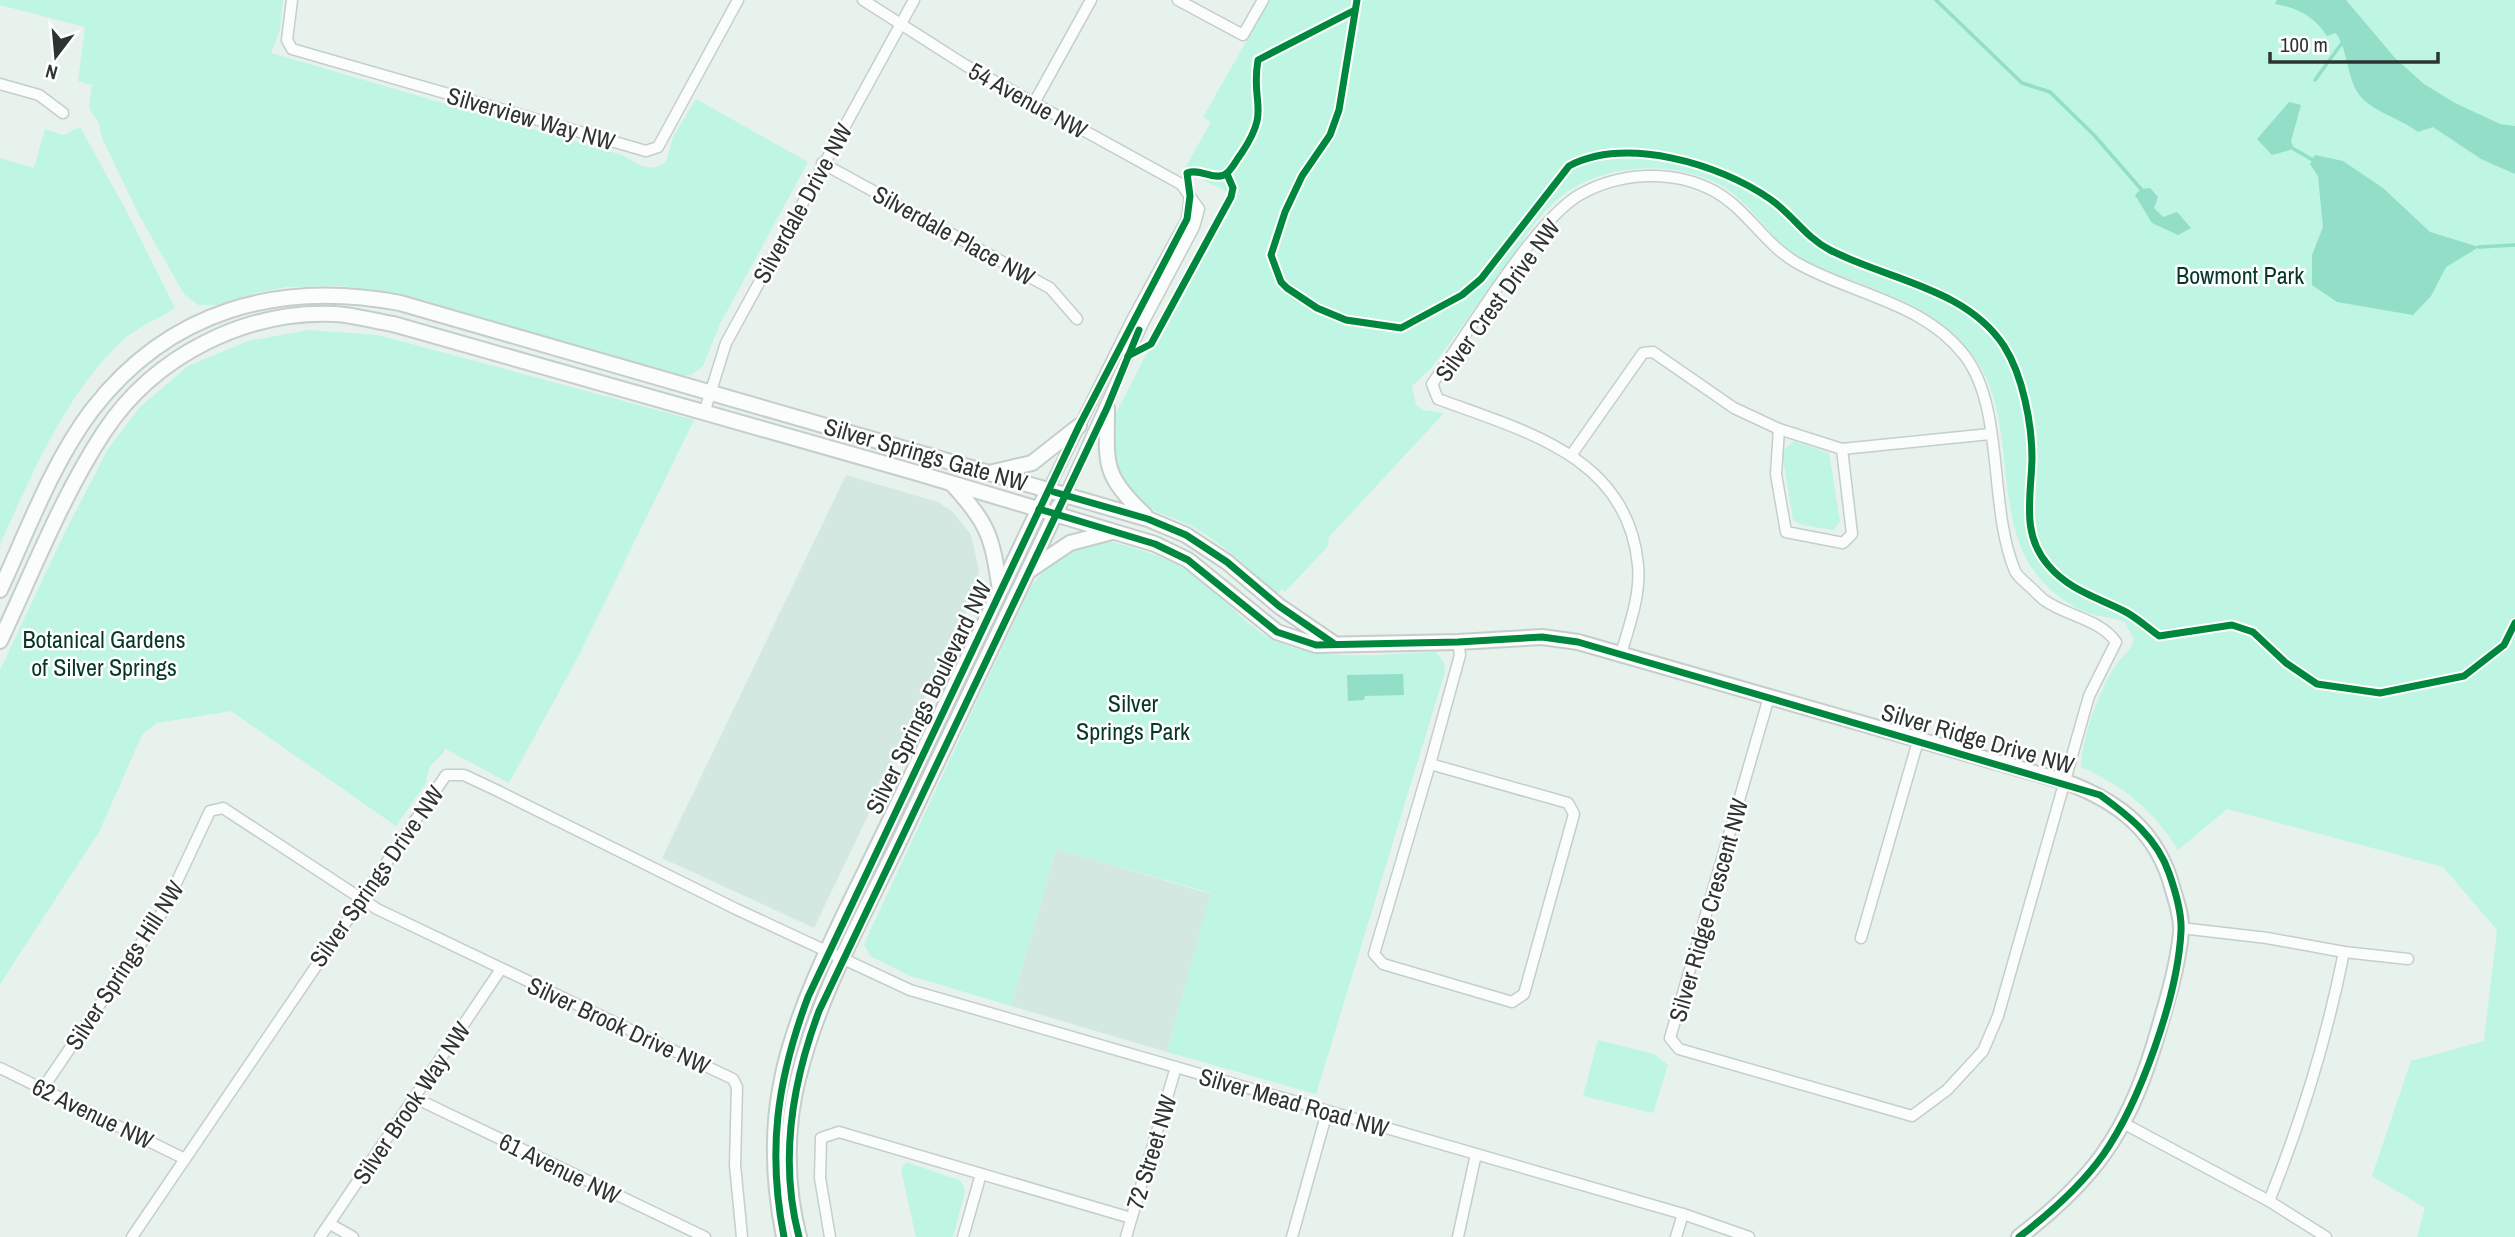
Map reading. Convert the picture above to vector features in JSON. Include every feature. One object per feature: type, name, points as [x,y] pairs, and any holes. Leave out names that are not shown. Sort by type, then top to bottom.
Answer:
[{"type":"street","name":"Silverview Way NW","points":[[292,0],[287,40],[292,49],[646,151],[658,147],[738,0]]},
{"type":"street","name":"54 Avenue NW","points":[[863,0],[900,27],[1181,184],[1191,197]]},
{"type":"street","name":"Silverdale Drive NW","points":[[704,413],[726,343],[822,163],[914,0]]},
{"type":"street","points":[[1034,103],[1091,0]]},
{"type":"street","points":[[1178,0],[1243,35],[1263,0]]},
{"type":"street","points":[[0,84],[39,95],[63,113]]},
{"type":"street","name":"Silverdale Place NW","points":[[822,163],[1051,288],[1077,319]]},
{"type":"street","name":"Silver Crest Drive NW","points":[[1621,654],[1636,601],[1638,566],[1622,509],[1600,478],[1572,454],[1438,399],[1432,384],[1541,229],[1580,194],[1609,183],[1642,176],[1677,178],[1712,190],[1738,208],[1785,256],[1828,280],[1896,304],[1932,323],[1965,357],[1985,392],[1997,494],[2015,573],[2045,601],[2109,632],[2116,642],[2089,696],[2066,782]]},
{"type":"street","name":"Silver Springs Boulevard NW","points":[[799,1237],[790,1164],[794,1098],[811,1032],[843,959],[1107,408],[1142,325],[1194,227],[1199,209],[1191,197]]},
{"type":"street","name":"Silver Springs Boulevard NW","points":[[784,1237],[775,1163],[781,1083],[798,1024],[1048,490],[1187,219],[1191,197]]},
{"type":"street","name":"Silver Springs Gate NW","points":[[0,590],[59,466],[91,412],[117,380],[174,335],[243,305],[281,296],[360,295],[400,303],[710,391],[1148,519],[1186,536],[1227,562],[1279,606],[1333,643]]},
{"type":"street","name":"Silver Springs Gate NW","points":[[0,641],[81,472],[105,431],[131,397],[181,357],[221,335],[258,322],[293,316],[337,314],[393,324],[1155,544],[1188,560],[1277,632],[1315,645],[1333,643]]},
{"type":"street","points":[[1572,454],[1643,353],[1653,352],[1734,408],[1779,429],[1842,449],[1990,435]]},
{"type":"street","points":[[1107,408],[1105,446],[1111,475],[1120,491],[1148,519]]},
{"type":"street","points":[[988,473],[1032,463],[1079,426]]},
{"type":"street","points":[[1779,429],[1776,474],[1786,532],[1843,543],[1852,534],[1842,449]]},
{"type":"street","points":[[951,483],[978,513],[991,535],[1000,590]]},
{"type":"street","points":[[1029,571],[1070,543],[1115,532]]},
{"type":"street","name":"Silver Ridge Drive NW","points":[[1333,643],[1458,642],[1542,636],[1621,654],[2066,782],[2100,794],[2135,821],[2154,843],[2169,872],[2181,928],[2173,979],[2151,1056],[2123,1123],[2102,1157],[2019,1237]]},
{"type":"street","points":[[1430,764],[1568,803],[1574,814],[1524,994],[1512,1002],[1383,964],[1374,954],[1460,656],[1458,642]]},
{"type":"street","name":"Silver Ridge Crescent NW","points":[[1769,697],[1670,1038],[1679,1049],[1912,1116],[1947,1090],[1983,1051],[1998,1016],[2066,782]]},
{"type":"street","points":[[1861,938],[1918,741]]},
{"type":"street","name":"Silver Springs Drive NW","points":[[132,1237],[446,775],[464,775],[843,959]]},
{"type":"street","name":"Silver Springs Hill NW","points":[[43,1088],[163,911],[210,811],[223,808],[362,900]]},
{"type":"street","name":"Silver Brook Drive NW","points":[[362,900],[733,1079],[737,1087],[735,1165],[742,1237]]},
{"type":"street","points":[[2181,928],[2408,959]]},
{"type":"street","points":[[2269,1200],[2291,1147],[2331,1018],[2344,952]]},
{"type":"street","name":"Silver Mead Road NW","points":[[843,959],[910,990],[1683,1214],[1749,1237]]},
{"type":"street","name":"Silver Brook Way NW","points":[[320,1237],[501,969]]},
{"type":"street","name":"62 Avenue NW","points":[[0,1068],[184,1158]]},
{"type":"street","name":"72 Street NW","points":[[1126,1237],[1177,1068]]},
{"type":"street","name":"61 Avenue NW","points":[[415,1098],[705,1237]]},
{"type":"street","points":[[1292,1237],[1327,1112]]},
{"type":"street","points":[[2123,1123],[2269,1200],[2326,1237]]},
{"type":"street","points":[[830,1237],[820,1178],[821,1139],[839,1132],[1131,1218]]},
{"type":"street","points":[[1458,1237],[1476,1154]]},
{"type":"street","points":[[963,1237],[981,1174]]},
{"type":"street","points":[[1676,1237],[1683,1214]]},
{"type":"street","points":[[330,1224],[353,1237]]},
{"type":"shaded area","points":[[2277,0],[2346,0],[2395,58],[2424,84],[2455,103],[2500,124],[2515,126],[2515,174],[2481,159],[2433,127],[2418,132],[2374,108],[2355,88],[2338,36],[2335,33],[2327,36],[2312,19],[2291,8],[2275,4]]},
{"type":"shaded area","points":[[2289,102],[2301,105],[2291,141],[2293,146],[2290,150],[2272,155],[2257,139]]},
{"type":"shaded area","points":[[2315,155],[2343,161],[2383,188],[2430,232],[2479,247],[2446,267],[2431,296],[2413,315],[2337,302],[2312,285],[2312,255],[2323,227],[2318,176],[2310,164]]},
{"type":"shaded area","points":[[2150,188],[2158,197],[2154,208],[2163,217],[2177,212],[2191,228],[2178,235],[2152,223],[2135,195],[2141,189]]},
{"type":"shaded area","points":[[846,475],[938,502],[953,512],[971,535],[979,570],[973,597],[814,928],[662,858]]},
{"type":"shaded area","points":[[1403,674],[1404,695],[1365,696],[1364,700],[1348,701],[1347,675]]},
{"type":"shaded area","points":[[1056,849],[1211,894],[1167,1052],[1011,1006]]},
{"type":"green space","points":[[0,0],[283,0],[280,30],[271,53],[622,155],[648,167],[660,166],[666,162],[673,137],[696,99],[808,162],[720,324],[703,366],[691,375],[680,376],[389,293],[342,286],[287,287],[255,293],[219,305],[198,305],[184,294],[139,215],[102,138],[99,123],[89,108],[92,85],[78,81],[85,27],[0,5]]},
{"type":"green space","name":"Bowmont Park","points":[[1270,0],[2515,0],[2515,1237],[2417,1237],[2425,1208],[2372,1176],[2411,1061],[2484,1041],[2497,930],[2443,867],[2227,809],[2178,850],[2148,811],[2111,782],[2081,767],[2096,704],[2113,669],[2134,639],[2125,622],[2094,615],[2075,607],[2045,584],[2025,557],[2014,526],[2000,424],[1992,391],[1977,361],[1961,340],[1921,310],[1825,270],[1791,252],[1743,202],[1720,185],[1702,177],[1661,169],[1619,171],[1580,184],[1547,209],[1432,367],[1412,386],[1416,405],[1423,410],[1444,413],[1329,537],[1328,546],[1285,592],[1282,589],[1277,594],[1229,551],[1197,529],[1150,508],[1133,496],[1119,474],[1112,449],[1117,411],[1172,305],[1235,196],[1184,170],[1211,122],[1203,117]]},
{"type":"green space","points":[[80,127],[175,308],[124,339],[84,384],[52,435],[0,544],[0,158],[34,168],[45,129],[63,135]]},
{"type":"green space","name":"Botanical Gardens of Silver Springs","points":[[309,330],[378,335],[694,420],[578,657],[509,783],[444,748],[444,752],[430,766],[425,784],[396,826],[231,711],[157,723],[142,735],[99,832],[0,984],[0,670],[67,528],[108,449],[140,407],[188,366],[248,341]]},
{"type":"green space","points":[[1794,441],[1829,453],[1840,521],[1834,530],[1802,525],[1793,520],[1782,452]]},
{"type":"green space","name":"Silver Springs Park","points":[[1112,542],[1156,555],[1196,576],[1257,630],[1280,643],[1317,653],[1337,655],[1435,652],[1444,662],[1445,672],[1316,1094],[1167,1052],[1211,893],[1056,849],[1011,1006],[911,976],[870,956],[864,944],[1030,588],[1047,568],[1065,555]]},
{"type":"green space","points":[[1598,1040],[1654,1054],[1668,1065],[1653,1113],[1583,1096]]},
{"type":"green space","points":[[906,1162],[961,1181],[965,1191],[953,1237],[916,1237],[901,1170]]},
{"type":"waterway","points":[[1936,0],[2022,83],[2050,92],[2094,135],[2141,189]]},
{"type":"waterway","points":[[2315,80],[2342,43]]},
{"type":"waterway","points":[[2292,148],[2313,160]]},
{"type":"waterway","points":[[2479,247],[2515,245]]},
{"type":"cycle path","points":[[1357,0],[1339,110],[1330,135],[1302,176],[1285,212],[1271,255],[1281,282],[1317,308],[1346,320],[1401,328],[1462,295],[1481,279],[1569,166],[1592,157],[1617,154],[1644,154],[1699,165],[1749,186],[1770,199],[1821,245],[1948,298],[1988,326],[2011,358],[2025,401],[2032,445],[2031,528],[2040,553],[2065,581],[2128,613],[2159,636],[2232,625],[2253,632],[2286,663],[2317,684],[2380,693],[2464,676],[2504,645],[2515,623]]},
{"type":"cycle path","points":[[784,1237],[776,1174],[778,1115],[789,1057],[808,997],[1079,426],[1187,219],[1190,196],[1187,173],[1224,175],[1241,154],[1256,126],[1258,116],[1258,60],[1353,11]]},
{"type":"cycle path","points":[[1128,356],[1151,344],[1231,197],[1233,188],[1227,174]]},
{"type":"cycle path","points":[[799,1237],[790,1180],[791,1122],[802,1066],[819,1011],[1107,408],[1139,330]]},
{"type":"cycle path","points":[[1054,492],[1148,519],[1186,535],[1227,562],[1279,606],[1333,643]]},
{"type":"cycle path","points":[[1039,509],[1155,544],[1188,560],[1277,632],[1316,645],[1542,637],[1578,642],[2100,795],[2111,803],[2150,838],[2164,860],[2171,880],[2181,924],[2173,986],[2155,1048],[2117,1133],[2075,1189],[2019,1237]]}]
